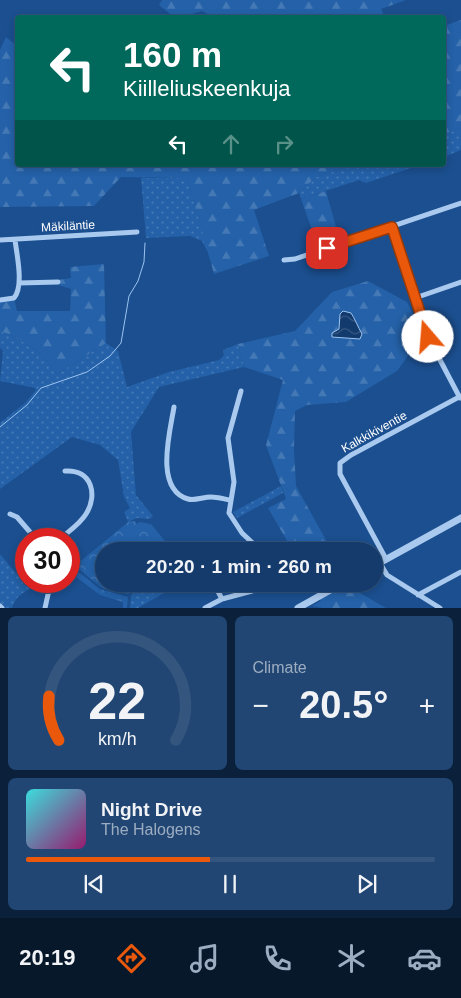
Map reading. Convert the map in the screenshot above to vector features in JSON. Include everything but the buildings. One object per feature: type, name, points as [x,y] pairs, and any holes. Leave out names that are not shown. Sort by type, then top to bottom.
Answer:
[{"type":"street","points":[[284,260],[295,259],[461,204]]},
{"type":"street","points":[[392,227],[428,337],[461,397]]},
{"type":"street","name":"Mäkiläntie","points":[[0,240],[137,232]]},
{"type":"street","points":[[0,300],[14,298],[18,293],[20,283],[15,240]]},
{"type":"street","points":[[20,283],[58,282]]},
{"type":"street","points":[[415,298],[461,282]]},
{"type":"street","points":[[241,391],[228,438],[234,482],[229,513],[242,533],[252,542]]},
{"type":"street","name":"Kalkkikiventie","points":[[371,542],[340,474],[340,463],[351,455],[461,397]]},
{"type":"street","points":[[174,407],[167,457],[167,472],[172,487],[181,496],[190,500],[210,497],[230,500]]},
{"type":"street","points":[[65,471],[71,470],[86,475],[92,494],[92,502],[86,514],[71,528]]},
{"type":"street","points":[[10,514],[16,517],[26,528]]},
{"type":"street","points":[[383,561],[461,518]]},
{"type":"street","points":[[383,568],[387,575],[440,608]]},
{"type":"street","points":[[418,595],[461,572]]},
{"type":"street","points":[[218,592],[222,600]]},
{"type":"street","points":[[205,608],[222,600],[249,592]]},
{"type":"street","points":[[298,608],[327,592]]},
{"type":"street","points":[[45,608],[49,593]]},
{"type":"green space","points":[[162,0],[406,0],[381,9],[384,15],[209,15],[202,11],[189,15],[173,15],[159,5]]},
{"type":"green space","points":[[461,20],[461,128],[446,133],[446,25]]},
{"type":"green space","points":[[6,37],[15,44],[15,167],[347,167],[316,177],[299,193],[254,210],[269,256],[214,274],[187,178],[121,177],[94,206],[0,207],[0,50]]},
{"type":"green space","points":[[461,128],[461,150],[446,156],[446,133]]},
{"type":"green space","points":[[347,167],[414,167],[366,183],[359,180],[301,199],[299,193],[316,177]]},
{"type":"green space","points":[[141,178],[187,178],[209,254],[202,241],[190,236],[146,238]]},
{"type":"green space","points":[[326,191],[338,234],[316,241],[301,199]]},
{"type":"green space","points":[[104,264],[106,343],[57,374],[42,355],[16,337],[0,331],[0,300],[14,298],[17,311],[70,311],[71,289],[58,285],[58,280],[71,278],[70,267]]},
{"type":"green space","points":[[368,281],[407,302],[423,335],[397,371],[346,402],[307,405],[295,411],[294,449],[296,486],[327,542],[288,542],[268,508],[286,499],[266,445],[283,380],[244,367],[238,344],[295,331],[332,292]]},
{"type":"green space","points":[[0,331],[16,337],[42,355],[57,374],[106,343],[118,351],[127,387],[169,372],[219,360],[224,355],[223,350],[238,344],[244,367],[159,387],[131,432],[136,495],[153,516],[150,519],[137,518],[128,522],[124,512],[130,508],[124,497],[118,460],[100,445],[72,437],[0,489],[0,423],[25,403],[36,390],[35,388],[0,381],[3,351],[0,348]]},
{"type":"green space","points":[[281,486],[283,493],[237,518],[233,512]]},
{"type":"green space","points":[[135,521],[137,524],[140,522],[151,524],[166,542],[104,542],[128,522]]},
{"type":"green space","points":[[95,549],[95,582],[80,570],[80,562]]},
{"type":"green space","points":[[0,554],[15,572],[15,593],[24,593],[14,602],[12,608],[0,608]]},
{"type":"green space","points":[[80,573],[95,585],[95,591],[80,580]]},
{"type":"green space","points":[[96,592],[110,592],[128,597],[127,608],[123,608],[123,602]]},
{"type":"green space","points":[[135,592],[165,592],[138,608],[130,608],[131,595]]},
{"type":"green space","points":[[316,592],[358,592],[386,608],[323,608],[312,606],[321,601]]},
{"type":"water","points":[[343,311],[351,313],[362,334],[360,339],[332,337],[332,333],[339,329],[340,314]]},
{"type":"waterway","points":[[0,427],[27,405],[41,388],[87,372],[110,356],[121,343],[129,296],[138,281],[144,262],[145,243]]},
{"type":"route","points":[[327,248],[392,227],[428,337]]}]
